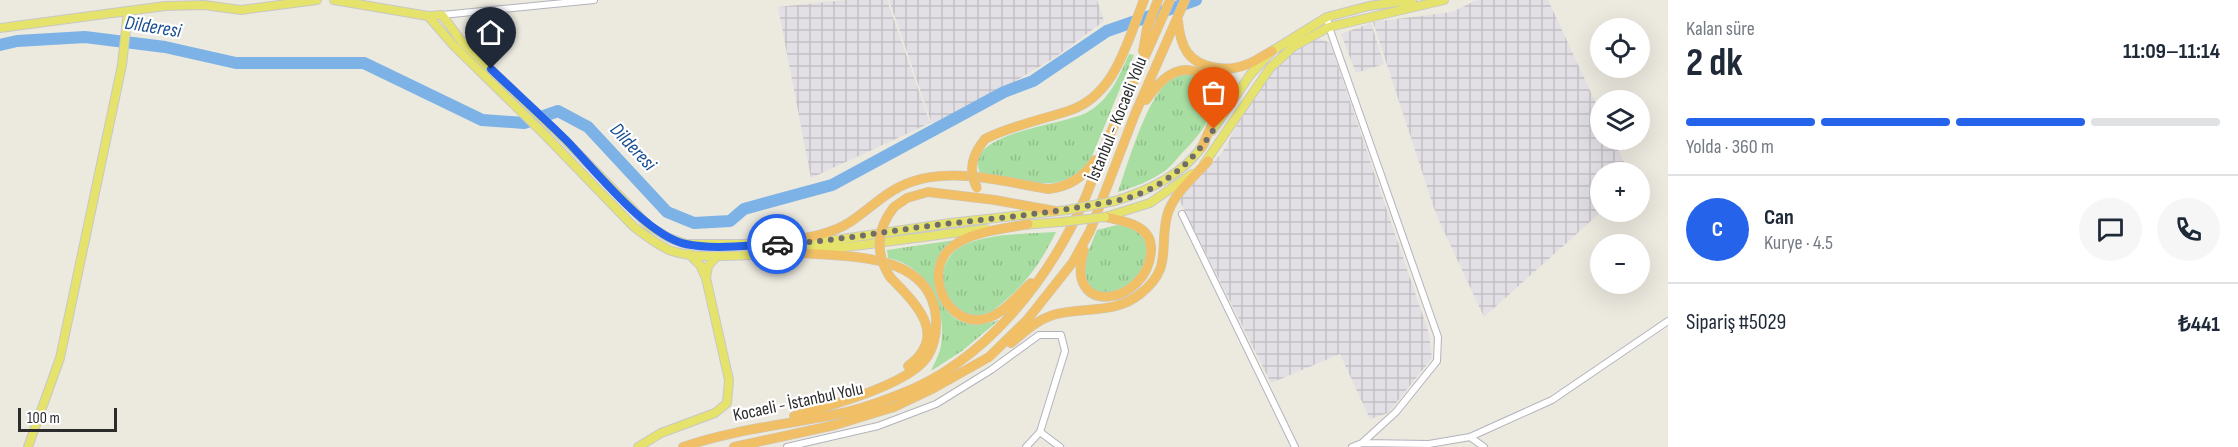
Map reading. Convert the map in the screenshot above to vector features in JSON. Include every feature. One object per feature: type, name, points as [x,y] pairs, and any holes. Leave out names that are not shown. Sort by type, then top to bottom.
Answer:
[{"type":"highway","points":[[995,200],[977,188],[972,174],[973,156],[985,139],[1000,132],[1081,107],[1104,88],[1113,76],[1144,0]]},
{"type":"highway","points":[[1151,32],[1158,0]]},
{"type":"highway","points":[[1151,32],[1170,0]]},
{"type":"highway","name":"İstanbul - Kocaeli Yolu","points":[[734,447],[835,425],[894,408],[989,357],[1028,320],[1073,262],[1090,231],[1136,114],[1185,0]]},
{"type":"highway","points":[[1177,18],[1186,51],[1194,59],[1215,68],[1228,69],[1246,65],[1272,51]]},
{"type":"highway","name":"Kocaeli - İstanbul Yolu","points":[[683,447],[710,438],[765,426],[836,415],[900,394],[924,383],[957,363],[988,337],[1024,301],[1042,274],[1085,197],[1140,65],[1151,32]]},
{"type":"highway","points":[[1136,114],[1153,89],[1166,78],[1184,70],[1200,73],[1212,85],[1217,108],[1202,147]]},
{"type":"highway","points":[[770,244],[833,230],[848,223],[900,187],[922,178],[990,178],[1056,189],[1083,177],[1106,143]]},
{"type":"highway","points":[[989,357],[1012,343],[1037,322],[1051,316],[1065,312],[1111,309],[1140,295],[1159,273],[1164,253],[1167,214],[1174,199],[1208,161]]},
{"type":"highway","points":[[881,387],[915,361],[922,352],[927,337],[927,328],[921,310],[890,277],[885,268],[878,240],[886,218],[894,207],[907,198],[928,192],[995,200],[1055,211]]},
{"type":"highway","points":[[1090,231],[1080,262],[1081,279],[1084,286],[1095,295],[1103,298],[1114,297],[1126,291],[1145,273],[1149,265],[1152,246],[1149,237],[1138,226],[1105,218]]},
{"type":"highway","points":[[1028,224],[965,239],[951,247],[942,259],[938,272],[938,284],[948,305],[959,315],[973,320],[987,318],[1000,312],[1042,274]]},
{"type":"highway","points":[[765,426],[870,392],[914,369],[930,352],[937,330],[935,308],[924,286],[908,271],[893,265],[853,256],[801,253]]},
{"type":"main road","points":[[0,28],[165,6],[206,3],[241,10],[317,0]]},
{"type":"main road","points":[[334,0],[428,16],[442,15],[462,42],[565,140],[649,226],[669,238],[686,244],[709,246],[815,243],[950,223],[1067,210],[1142,193],[1168,179],[1202,147],[1250,75],[1272,51],[1327,16],[1369,6],[1412,0]]},
{"type":"main road","points":[[428,16],[454,46],[634,227],[651,240],[670,250],[717,256],[801,253],[1028,224],[1105,218],[1150,203],[1208,161],[1270,68],[1293,47],[1329,27],[1444,0]]},
{"type":"main road","points":[[28,447],[60,358],[122,64],[128,11]]},
{"type":"main road","points":[[638,447],[661,433],[715,413],[727,403],[729,380],[706,278],[700,265],[689,254]]},
{"type":"main road","points":[[706,278],[708,266],[717,256]]},
{"type":"street","points":[[442,15],[594,0]]},
{"type":"street","points":[[1327,16],[1438,337],[1437,361],[1396,412],[1362,443],[1352,447]]},
{"type":"street","points":[[1182,214],[1295,447]]},
{"type":"street","points":[[1362,443],[1429,444],[1470,437],[1552,400],[1668,321]]},
{"type":"street","points":[[787,447],[878,426],[936,404],[991,370],[1039,335],[1061,335],[1065,351],[1040,432],[1026,447]]},
{"type":"street","points":[[1040,432],[1060,447]]},
{"type":"street","points":[[1470,437],[1484,447]]},
{"type":"street","points":[[827,447],[828,439]]},
{"type":"shaded area","points":[[846,0],[887,0],[930,123],[811,178],[778,7]]},
{"type":"shaded area","points":[[889,0],[1097,0],[1104,21],[1054,58],[998,91],[932,124]]},
{"type":"shaded area","points":[[1477,0],[1548,0],[1590,90],[1590,150],[1618,150],[1624,162],[1590,162],[1590,222],[1484,317],[1436,214],[1373,22],[1452,12]]},
{"type":"shaded area","points":[[1371,23],[1384,64],[1356,73],[1341,34]]},
{"type":"shaded area","points":[[1316,37],[1330,43],[1429,334],[1432,358],[1388,413],[1370,419],[1340,354],[1271,383],[1178,197],[1222,153],[1253,96],[1276,66]]},
{"type":"green space","points":[[1129,54],[1134,55],[1092,156],[1071,178],[1042,183],[980,174],[978,160],[984,150],[994,142],[1025,130],[1086,113],[1094,108],[1112,88]]},
{"type":"green space","points":[[1190,73],[1203,81],[1211,91],[1213,101],[1206,124],[1165,171],[1154,178],[1118,192],[1137,138],[1155,97],[1171,80]]},
{"type":"green space","points":[[1117,225],[1129,227],[1138,232],[1144,238],[1148,255],[1141,273],[1130,284],[1102,294],[1089,288],[1085,272],[1086,259],[1097,230]]},
{"type":"green space","points":[[1056,232],[1045,253],[1026,280],[991,311],[971,315],[959,310],[950,301],[943,276],[946,263],[955,251],[969,243],[990,237]]},
{"type":"green space","points":[[955,240],[935,284],[944,306],[957,320],[966,323],[987,323],[999,320],[962,351],[931,371],[941,345],[941,316],[937,303],[924,279],[902,262],[888,258],[887,250]]},
{"type":"waterway","name":"Dilderesi","points":[[0,45],[17,41],[85,37],[165,47],[236,63],[364,63],[482,120],[524,123],[558,111],[588,127],[667,212],[694,223],[730,221],[744,209],[832,185],[1004,92],[1033,81],[1107,31],[1196,0]]},
{"type":"way so far","points":[[777,244],[815,243],[919,227],[1067,210],[1114,201],[1142,193],[1168,179],[1202,147],[1214,129]]},
{"type":"route","points":[[491,69],[649,226],[669,238],[686,244],[709,246],[777,244]]}]
